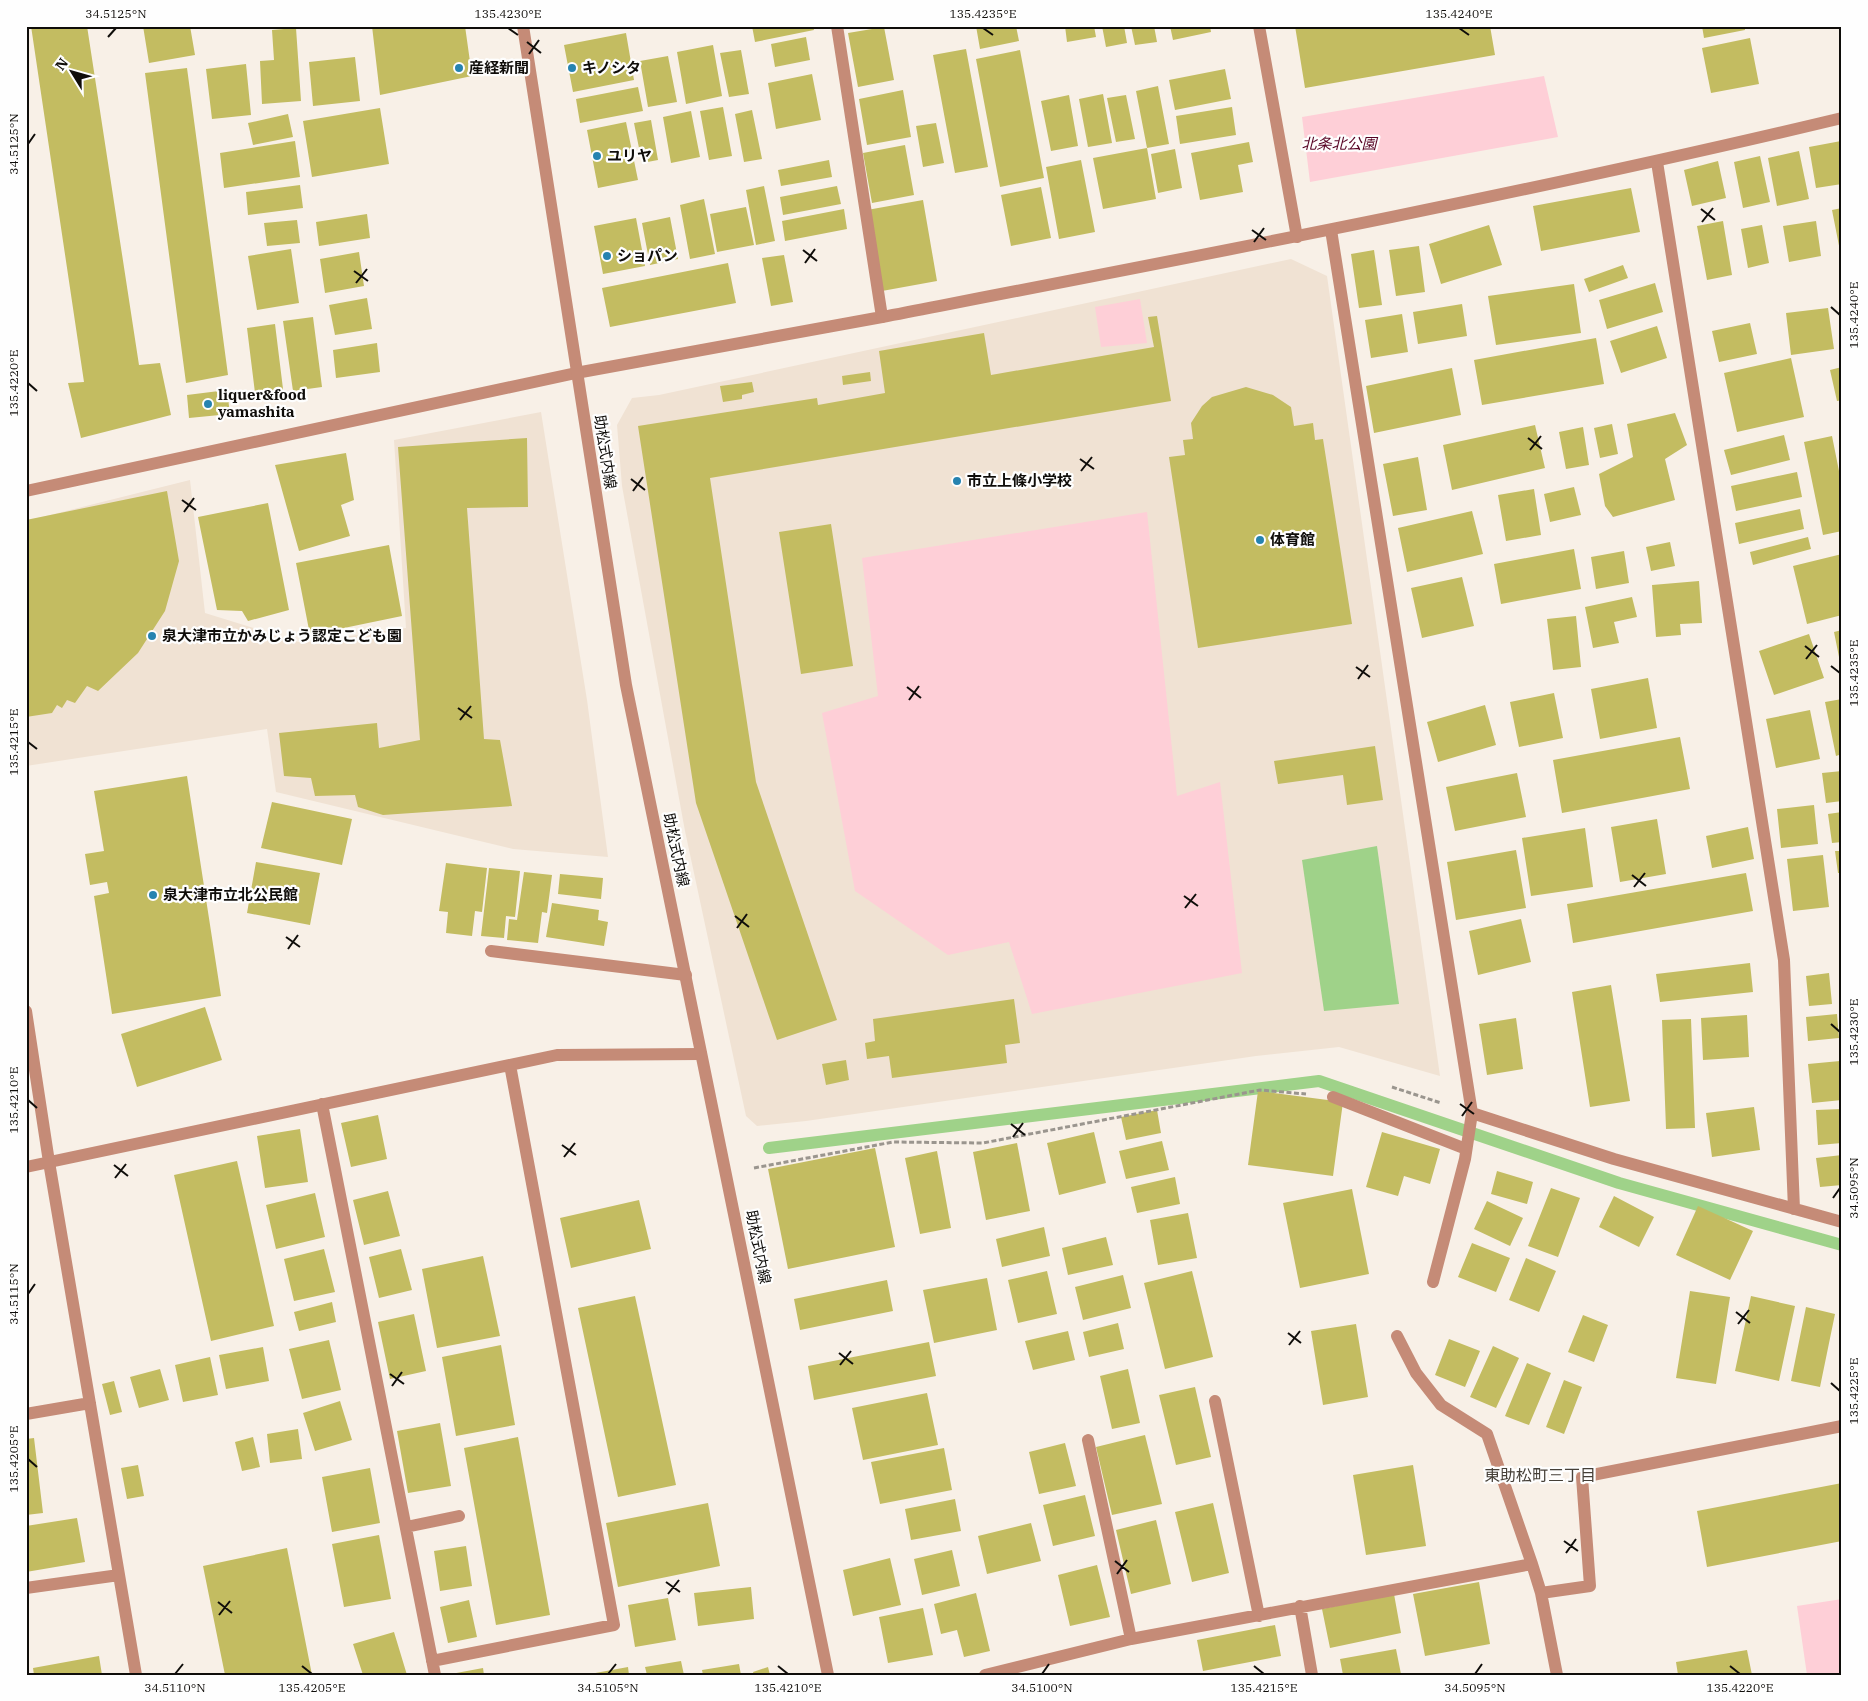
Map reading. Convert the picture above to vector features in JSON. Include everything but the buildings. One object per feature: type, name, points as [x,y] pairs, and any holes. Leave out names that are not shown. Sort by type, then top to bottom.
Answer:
[{"type":"street","name":"助松式内線","points":[[523,26],[626,685],[727,1172],[828,1675]]},
{"type":"street","points":[[836,26],[882,317]]},
{"type":"street","points":[[1259,26],[1298,237]]},
{"type":"street","points":[[26,491],[576,373],[882,317],[1298,237],[1658,162],[1842,118]]},
{"type":"street","points":[[1658,162],[1784,960],[1794,1208]]},
{"type":"street","points":[[1331,230],[1472,1118],[1433,1282]]},
{"type":"street","points":[[491,951],[686,975]]},
{"type":"street","points":[[26,1011],[49,1162],[136,1675]]},
{"type":"street","points":[[26,1166],[557,1055],[701,1054]]},
{"type":"street","points":[[432,1661],[614,1625],[510,1065]]},
{"type":"street","points":[[1333,1097],[1466,1147]]},
{"type":"street","points":[[322,1104],[435,1675]]},
{"type":"street","points":[[1472,1118],[1842,1222]]},
{"type":"street","points":[[1396,1336],[1416,1372],[1441,1404],[1486,1434],[1541,1593],[1557,1675]]},
{"type":"street","points":[[1215,1401],[1258,1616]]},
{"type":"street","points":[[26,1414],[90,1403]]},
{"type":"street","points":[[1541,1593],[1590,1586],[1582,1477],[1842,1426]]},
{"type":"street","points":[[1088,1440],[1131,1639]]},
{"type":"street","points":[[406,1527],[460,1516]]},
{"type":"street","points":[[986,1675],[1131,1639],[1532,1564]]},
{"type":"street","points":[[26,1588],[119,1575]]},
{"type":"street","points":[[1300,1606],[1312,1675]]},
{"type":"path","points":[[1388,1086],[1472,1118]]},
{"type":"path","points":[[727,1172],[893,1142],[983,1143],[1260,1090],[1333,1097]]},
{"type":"shaded area","points":[[1291,259],[1327,276],[1440,1076],[1339,1047],[1256,1056],[806,1121],[757,1126],[746,1116],[685,831],[622,486],[617,425],[632,398],[659,395]]},
{"type":"shaded area","name":"泉大津市立かみじょう認定こども園","points":[[541,412],[587,700],[608,857],[513,849],[276,792],[267,729],[26,766],[26,521],[190,480],[205,613],[302,643],[406,628],[394,440]]},
{"type":"shaded area","points":[[1377,846],[1399,1004],[1324,1011],[1302,860]]},
{"type":"green space","name":"北条北公園","points":[[1544,76],[1558,137],[1310,182],[1302,117]]},
{"type":"green space","points":[[1140,299],[1147,343],[1101,347],[1095,307]]},
{"type":"green space","points":[[1147,512],[1177,796],[1220,782],[1242,973],[1032,1014],[1009,942],[948,955],[855,891],[822,713],[878,696],[862,558]]},
{"type":"green space","points":[[1842,1599],[1842,1675],[1807,1675],[1797,1606]]},
{"type":"waterway","points":[[769,1148],[1319,1081],[1619,1183],[1842,1245]]},
{"type":"place","name":"産経新聞","points":[[459,68]]},
{"type":"place","name":"キノシタ","points":[[572,68]]},
{"type":"place","name":"ユリヤ","points":[[597,156]]},
{"type":"place","name":"ショパン","points":[[607,256]]},
{"type":"place","name":"liquer&food yamashita","points":[[208,404]]},
{"type":"place","name":"市立上條小学校","points":[[957,481]]},
{"type":"place","name":"体育館","points":[[1260,540]]},
{"type":"place","name":"泉大津市立かみじょう認定こども園","points":[[152,636]]},
{"type":"place","name":"泉大津市立北公民館","points":[[153,895]]},
{"type":"district","name":"東助松町三丁目","points":[[1540,1475]]}]
